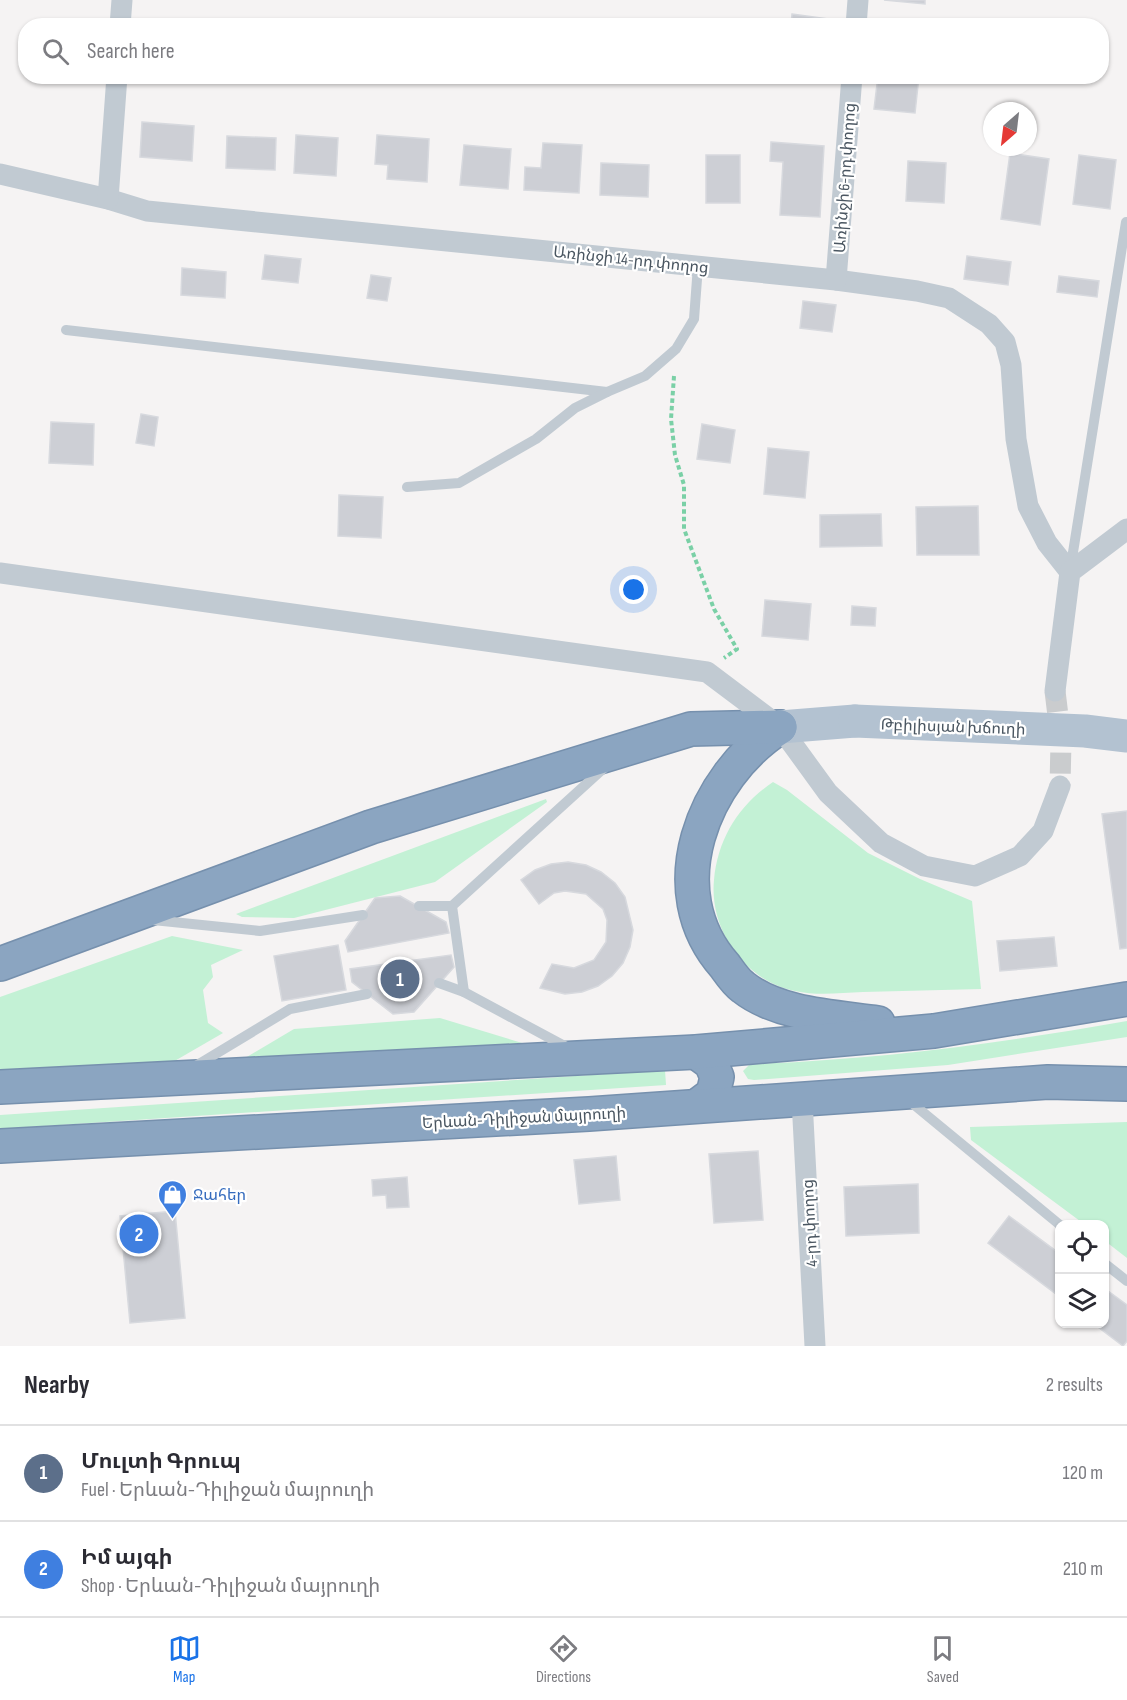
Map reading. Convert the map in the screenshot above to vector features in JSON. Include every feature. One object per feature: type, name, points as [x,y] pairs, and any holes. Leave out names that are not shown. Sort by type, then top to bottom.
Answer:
[{"type":"highway","points":[[0,964],[371,827],[691,729],[780,727]]},
{"type":"highway","points":[[780,727],[760,740],[714,797],[699,832],[691,874],[695,913],[708,948],[743,987],[790,1011],[934,1031]]},
{"type":"highway","points":[[0,1087],[696,1052],[934,1031],[1127,999]]},
{"type":"highway","points":[[696,1052],[711,1063],[717,1077],[712,1094],[697,1106]]},
{"type":"highway","points":[[1048,1082],[1127,1064]]},
{"type":"highway","points":[[1048,1082],[1127,1084]]},
{"type":"highway","name":"Երևան-Դիլիջան մայրուղի","points":[[0,1146],[901,1094],[1048,1082]]},
{"type":"main road","name":"Թբիլիսյան խճուղի","points":[[780,727],[855,722],[1085,731],[1127,736]]},
{"type":"street","points":[[121,18],[122,0]]},
{"type":"street","points":[[857,18],[858,0]]},
{"type":"street","points":[[108,199],[116,84]]},
{"type":"street","name":"Առինջի 6-րդ փողոց","points":[[836,280],[851,84]]},
{"type":"street","name":"Առինջի 14-րդ փողոց","points":[[0,174],[108,199],[147,211],[836,280],[917,291],[949,298],[989,324],[1005,342],[1011,365],[1016,439],[1028,506],[1047,543],[1070,572]]},
{"type":"street","points":[[1055,691],[1070,572],[1127,529]]},
{"type":"street","points":[[0,573],[707,672],[780,727],[828,794],[881,843],[924,866],[975,876],[1020,856],[1043,831],[1060,786]]},
{"type":"street","name":"4-րդ փողոց","points":[[802,1100],[815,1346]]},
{"type":"lane","points":[[1070,572],[1126,222]]},
{"type":"lane","points":[[407,487],[459,483],[536,440],[575,408],[645,376],[676,349],[694,319],[698,266]]},
{"type":"lane","points":[[66,330],[607,392]]},
{"type":"lane","points":[[419,906],[452,906],[623,751]]},
{"type":"lane","points":[[452,906],[464,993]]},
{"type":"lane","points":[[130,917],[260,931],[363,915]]},
{"type":"lane","points":[[440,983],[464,993],[586,1058]]},
{"type":"lane","points":[[179,1077],[290,1009],[367,994]]},
{"type":"lane","points":[[901,1094],[1055,1223]]},
{"type":"lane","points":[[1109,1267],[1127,1281]]},
{"type":"path","points":[[676,349],[671,419],[675,455],[684,485],[684,529],[714,609],[737,649],[707,672]]},
{"type":"green space","points":[[773,782],[787,790],[868,853],[920,879],[972,901],[981,989],[812,993],[795,991],[777,985],[746,965],[724,934],[718,917],[714,899],[716,865],[725,837],[740,812]]},
{"type":"green space","points":[[546,799],[547,802],[435,882],[294,918],[242,917],[236,914]]},
{"type":"green space","points":[[172,936],[243,950],[211,965],[213,977],[203,990],[208,1023],[223,1033],[166,1066],[0,1072],[0,997]]},
{"type":"green space","points":[[440,1018],[532,1046],[230,1067],[294,1029]]},
{"type":"green space","points":[[1127,1021],[1127,1037],[948,1065],[754,1080],[748,1079],[743,1071],[750,1064],[845,1059],[939,1049]]},
{"type":"green space","points":[[665,1070],[666,1085],[0,1129],[0,1115]]},
{"type":"green space","points":[[1127,1122],[1127,1258],[1109,1244],[1109,1220],[1079,1220],[971,1140],[970,1127]]},
{"type":"building","points":[[884,0],[925,0],[925,4]]},
{"type":"building","points":[[792,14],[821,18],[792,18]]},
{"type":"building","points":[[877,84],[918,84],[915,113],[874,109]]},
{"type":"building","points":[[142,122],[194,126],[192,161],[140,157]]},
{"type":"building","points":[[296,135],[338,138],[336,176],[294,173]]},
{"type":"building","points":[[377,135],[429,139],[427,182],[387,179],[388,165],[375,164]]},
{"type":"building","points":[[227,136],[276,138],[275,170],[226,168]]},
{"type":"building","points":[[771,142],[824,146],[820,217],[780,215],[783,162],[770,161]]},
{"type":"building","points":[[543,143],[582,145],[579,193],[524,190],[525,167],[541,168]]},
{"type":"building","points":[[464,145],[511,149],[508,189],[460,185]]},
{"type":"building","points":[[706,155],[740,155],[740,203],[706,203]]},
{"type":"building","points":[[1079,155],[1116,160],[1110,209],[1073,204]]},
{"type":"building","points":[[1010,156],[1049,159],[1040,225],[1001,219]]},
{"type":"building","points":[[908,161],[946,163],[944,203],[906,201]]},
{"type":"building","points":[[601,163],[649,165],[648,197],[600,195]]},
{"type":"building","points":[[265,255],[301,259],[298,283],[262,279]]},
{"type":"building","points":[[967,256],[1011,262],[1008,285],[964,279]]},
{"type":"building","points":[[182,268],[226,272],[225,298],[181,295]]},
{"type":"building","points":[[371,275],[391,278],[387,301],[367,298]]},
{"type":"building","points":[[1059,276],[1099,281],[1097,297],[1057,292]]},
{"type":"building","points":[[803,301],[836,305],[832,332],[800,328]]},
{"type":"building","points":[[141,414],[158,417],[154,446],[136,443]]},
{"type":"building","points":[[51,422],[94,424],[93,465],[49,463]]},
{"type":"building","points":[[702,424],[735,430],[730,463],[697,459]]},
{"type":"building","points":[[768,448],[809,452],[805,498],[764,494]]},
{"type":"building","points":[[339,495],[383,497],[381,538],[338,536]]},
{"type":"building","points":[[978,506],[979,555],[917,555],[916,507]]},
{"type":"building","points":[[881,514],[882,546],[820,547],[820,515]]},
{"type":"building","points":[[765,600],[811,604],[808,640],[762,636]]},
{"type":"building","points":[[852,606],[876,608],[875,626],[851,625]]},
{"type":"building","points":[[1127,811],[1127,948],[1120,949],[1102,814]]},
{"type":"building","points":[[568,862],[586,865],[601,872],[615,883],[625,897],[633,930],[630,947],[623,963],[612,976],[598,986],[582,992],[565,994],[540,988],[552,964],[574,968],[594,960],[606,942],[607,920],[603,909],[586,894],[565,891],[554,893],[539,904],[521,880],[535,870],[551,864]]},
{"type":"building","points":[[400,896],[446,922],[449,933],[348,952],[345,941],[375,898]]},
{"type":"building","points":[[1054,937],[1057,966],[1000,971],[997,941]]},
{"type":"building","points":[[338,945],[346,990],[282,1001],[274,956]]},
{"type":"building","points":[[451,955],[454,967],[414,1012],[393,1014],[352,982],[350,969]]},
{"type":"building","points":[[758,1151],[763,1220],[714,1223],[709,1154]]},
{"type":"building","points":[[616,1156],[620,1200],[579,1204],[574,1160]]},
{"type":"building","points":[[407,1177],[409,1207],[387,1208],[386,1195],[373,1196],[372,1180]]},
{"type":"building","points":[[918,1184],[919,1233],[846,1236],[844,1187]]},
{"type":"building","points":[[175,1211],[185,1318],[130,1323],[120,1216]]},
{"type":"building","points":[[1009,1216],[1055,1250],[1055,1293],[988,1243]]},
{"type":"building","points":[[1109,1292],[1127,1305],[1127,1341],[1123,1346],[1099,1328],[1109,1328]]},
{"type":"tunnel","points":[[1055,691],[1061,741],[1060,786]]},
{"type":"place","name":"Մուլտի Գրուպ","points":[[400,979]]},
{"type":"place","name":"Ջահեր","points":[[172,1220]]},
{"type":"place","name":"Իմ այգի","points":[[139,1234]]}]
